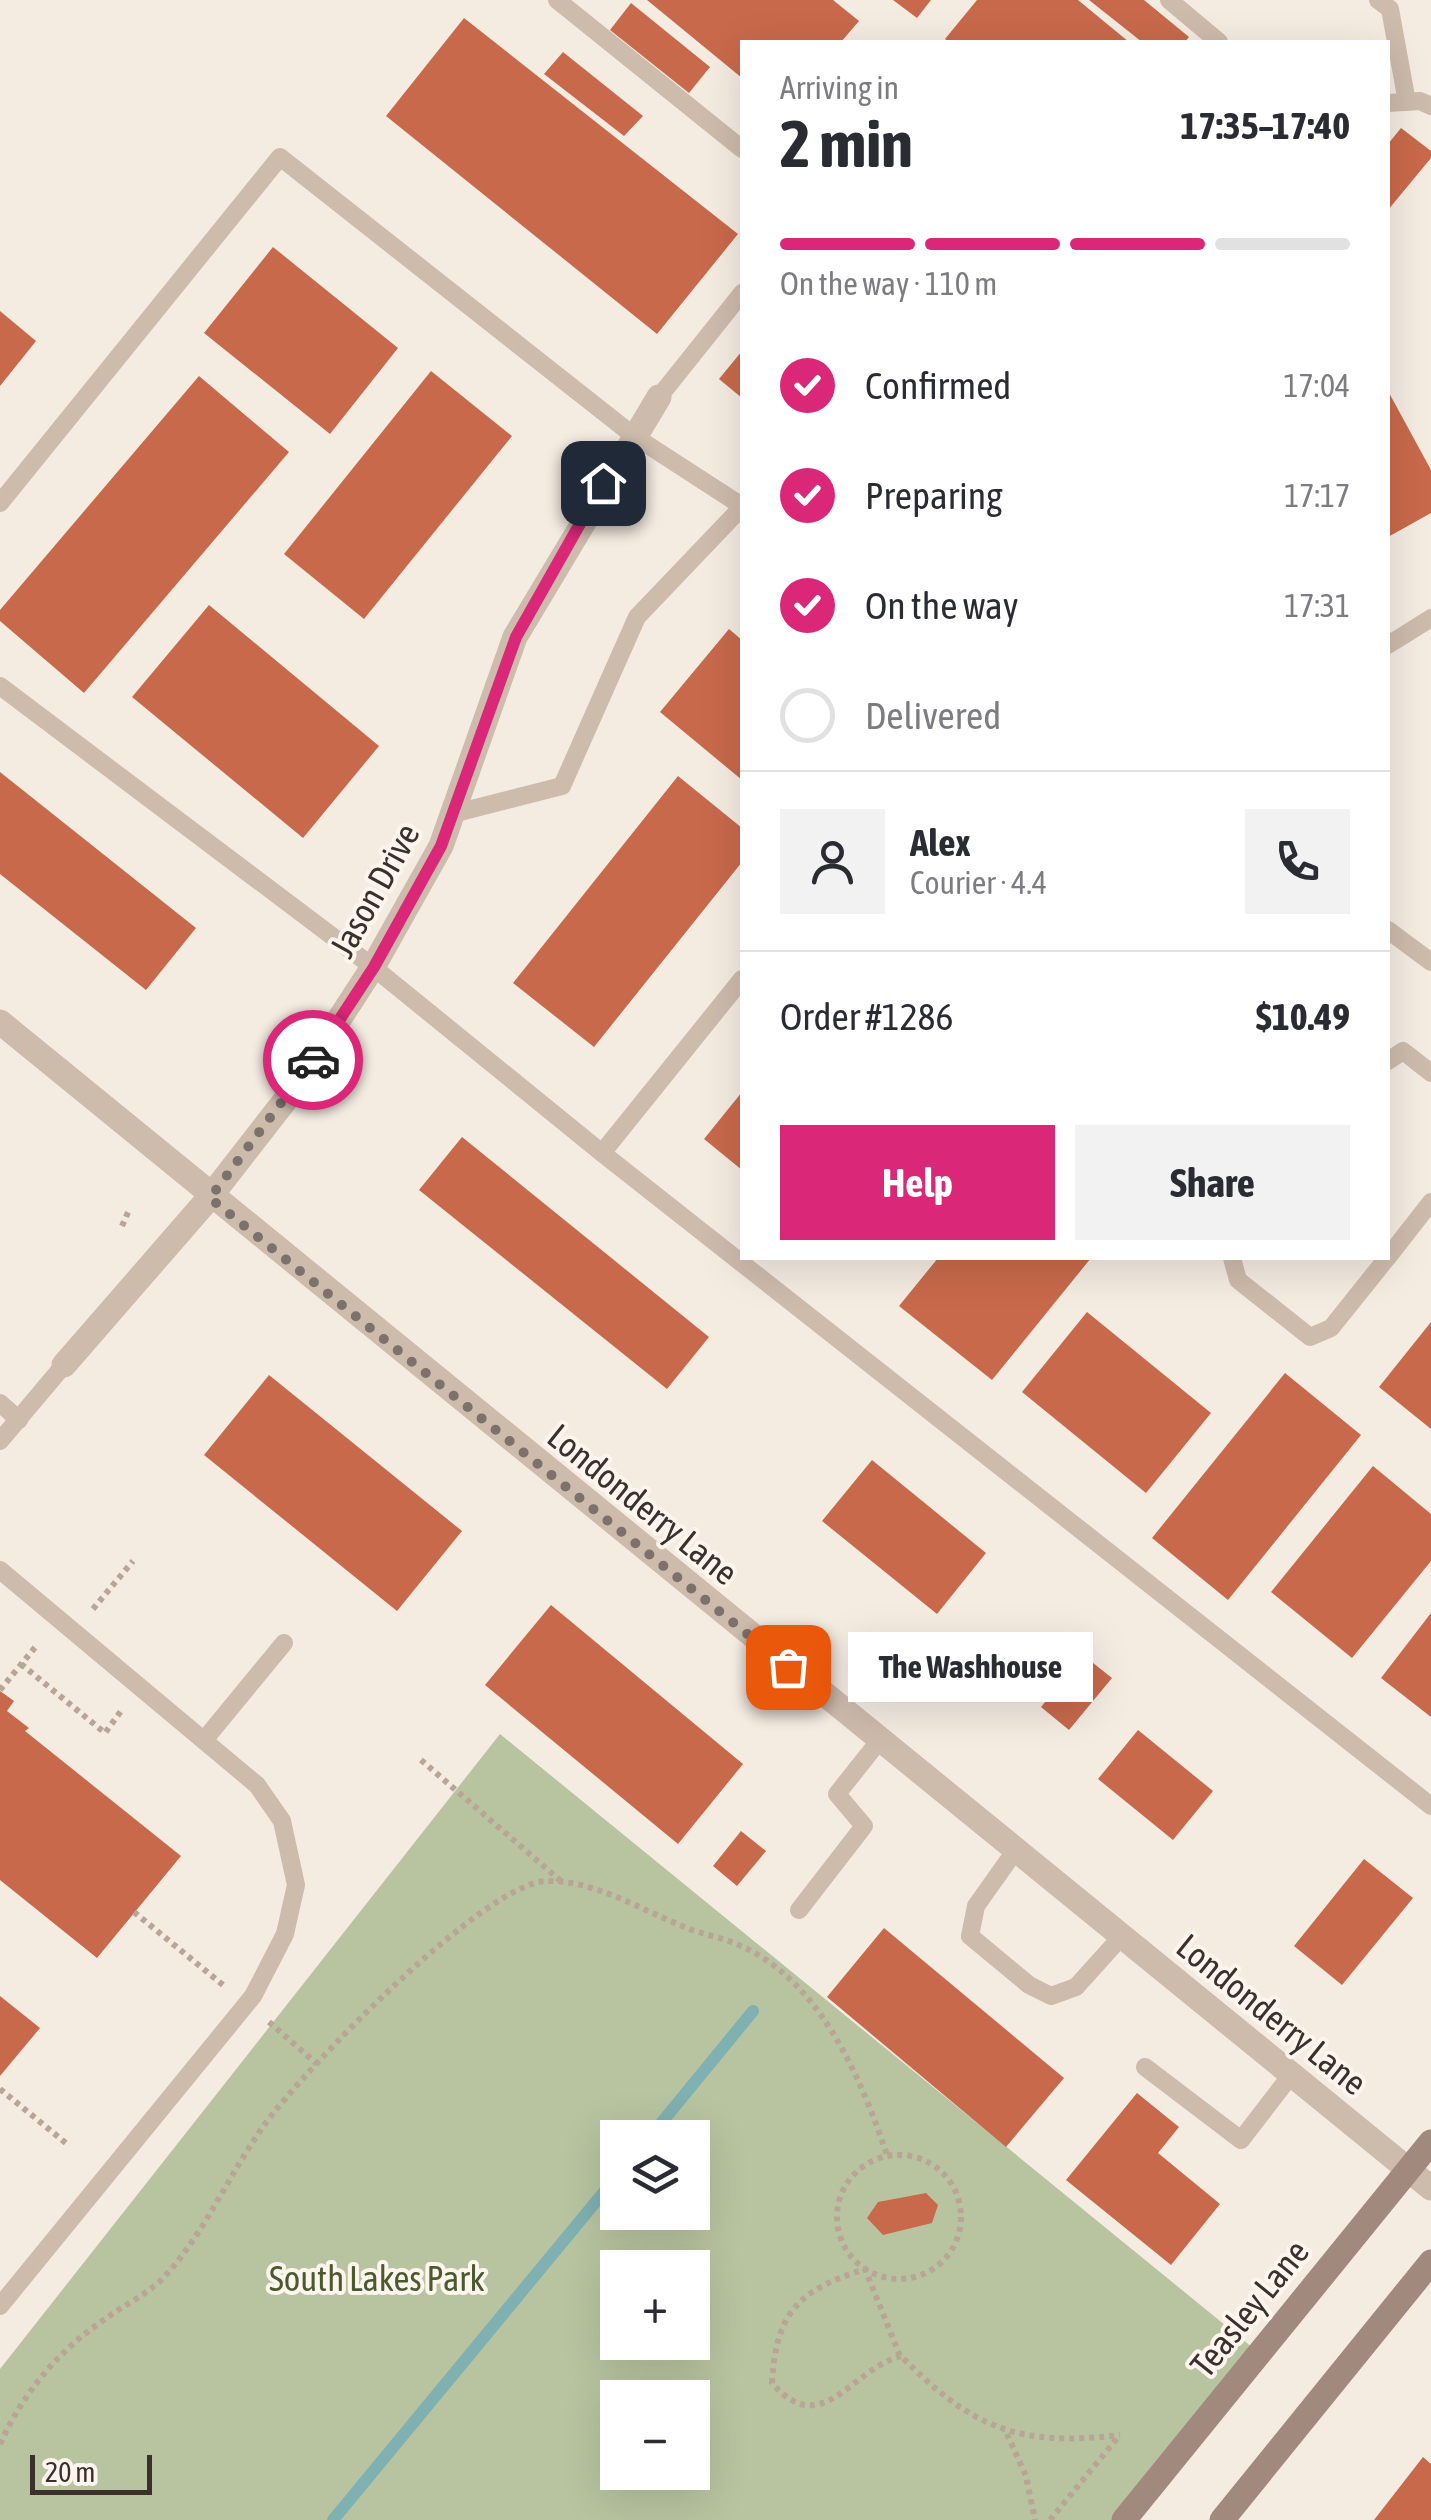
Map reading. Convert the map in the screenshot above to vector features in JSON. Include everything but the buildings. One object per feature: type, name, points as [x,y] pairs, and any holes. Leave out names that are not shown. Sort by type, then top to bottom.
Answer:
[{"type":"main road","name":"Teasley Lane","points":[[1124,2520],[1431,2142]]},
{"type":"main road","points":[[1222,2520],[1431,2262]]},
{"type":"street","name":"Jason Drive","points":[[64,1365],[210,1198],[294,1089],[374,967],[441,846],[516,637],[658,397]]},
{"type":"street","name":"Londonderry Lane","points":[[0,1022],[210,1198],[1431,2188]]},
{"type":"lane","points":[[557,0],[740,147]]},
{"type":"lane","points":[[1169,0],[1217,40]]},
{"type":"lane","points":[[1378,0],[1390,9],[1397,102],[1431,106]]},
{"type":"lane","points":[[0,503],[280,157],[634,436],[740,505]]},
{"type":"lane","points":[[658,397],[740,295]]},
{"type":"lane","points":[[452,814],[562,786],[637,617],[740,508]]},
{"type":"lane","points":[[1390,644],[1431,618]]},
{"type":"lane","points":[[0,686],[374,967],[602,1153],[1431,1806]]},
{"type":"lane","points":[[1390,931],[1431,962]]},
{"type":"lane","points":[[602,1153],[740,981]]},
{"type":"lane","points":[[1390,1060],[1403,1051],[1431,1072]]},
{"type":"lane","points":[[1390,1253],[1431,1202]]},
{"type":"lane","points":[[1233,1260],[1238,1280],[1310,1337],[1331,1328],[1385,1260]]},
{"type":"lane","points":[[0,1441],[64,1365]]},
{"type":"lane","points":[[0,1404],[19,1420]]},
{"type":"lane","points":[[0,1570],[257,1785],[282,1822],[296,1885],[286,1934],[253,1996],[3,2300]]},
{"type":"lane","points":[[206,1740],[284,1644]]},
{"type":"lane","points":[[799,1910],[864,1826],[837,1794],[879,1741]]},
{"type":"lane","points":[[1015,1851],[976,1906],[970,1936],[1028,1985],[1050,1996],[1076,1986],[1121,1937]]},
{"type":"lane","points":[[1145,2067],[1241,2140],[1291,2076]]},
{"type":"path","points":[[122,1226],[129,1210]]},
{"type":"path","points":[[93,1609],[133,1561]]},
{"type":"path","points":[[0,1690],[36,1645]]},
{"type":"path","points":[[21,1664],[105,1733],[121,1711]]},
{"type":"path","points":[[421,1760],[563,1883]]},
{"type":"path","points":[[0,2444],[16,2410],[48,2367],[81,2336],[164,2278],[259,2132],[317,2064],[472,1916],[514,1889],[545,1881],[586,1886],[692,1930],[742,1945],[787,1978],[816,2010],[857,2074],[887,2155]]},
{"type":"path","points":[[134,1912],[223,1984]]},
{"type":"path","points":[[263,2018],[317,2064]]},
{"type":"path","points":[[0,2089],[67,2144]]},
{"type":"path","points":[[901,2356],[885,2360],[818,2405],[802,2406],[787,2399],[772,2383],[774,2354],[792,2311],[808,2290],[865,2269],[900,2280],[919,2276],[950,2255],[958,2238],[960,2201],[940,2170],[906,2155],[887,2155],[858,2170],[840,2197],[837,2213],[843,2245],[865,2269],[901,2356],[930,2386],[1006,2433],[1070,2441],[1120,2435],[1050,2520]]},
{"type":"path","points":[[1006,2433],[1026,2476],[1034,2520]]},
{"type":"green space","name":"South Lakes Park","points":[[500,1734],[1258,2352],[1122,2520],[0,2520],[0,2369]]},
{"type":"waterway","points":[[664,2120],[753,2011]]},
{"type":"waterway","points":[[333,2520],[600,2197]]},
{"type":"way so far","points":[[313,1060],[210,1198],[788,1667]]},
{"type":"place","name":"The Washhouse","points":[[788,1667]]},
{"type":"route","points":[[313,1060],[374,967],[441,846],[516,637],[603,483]]}]
